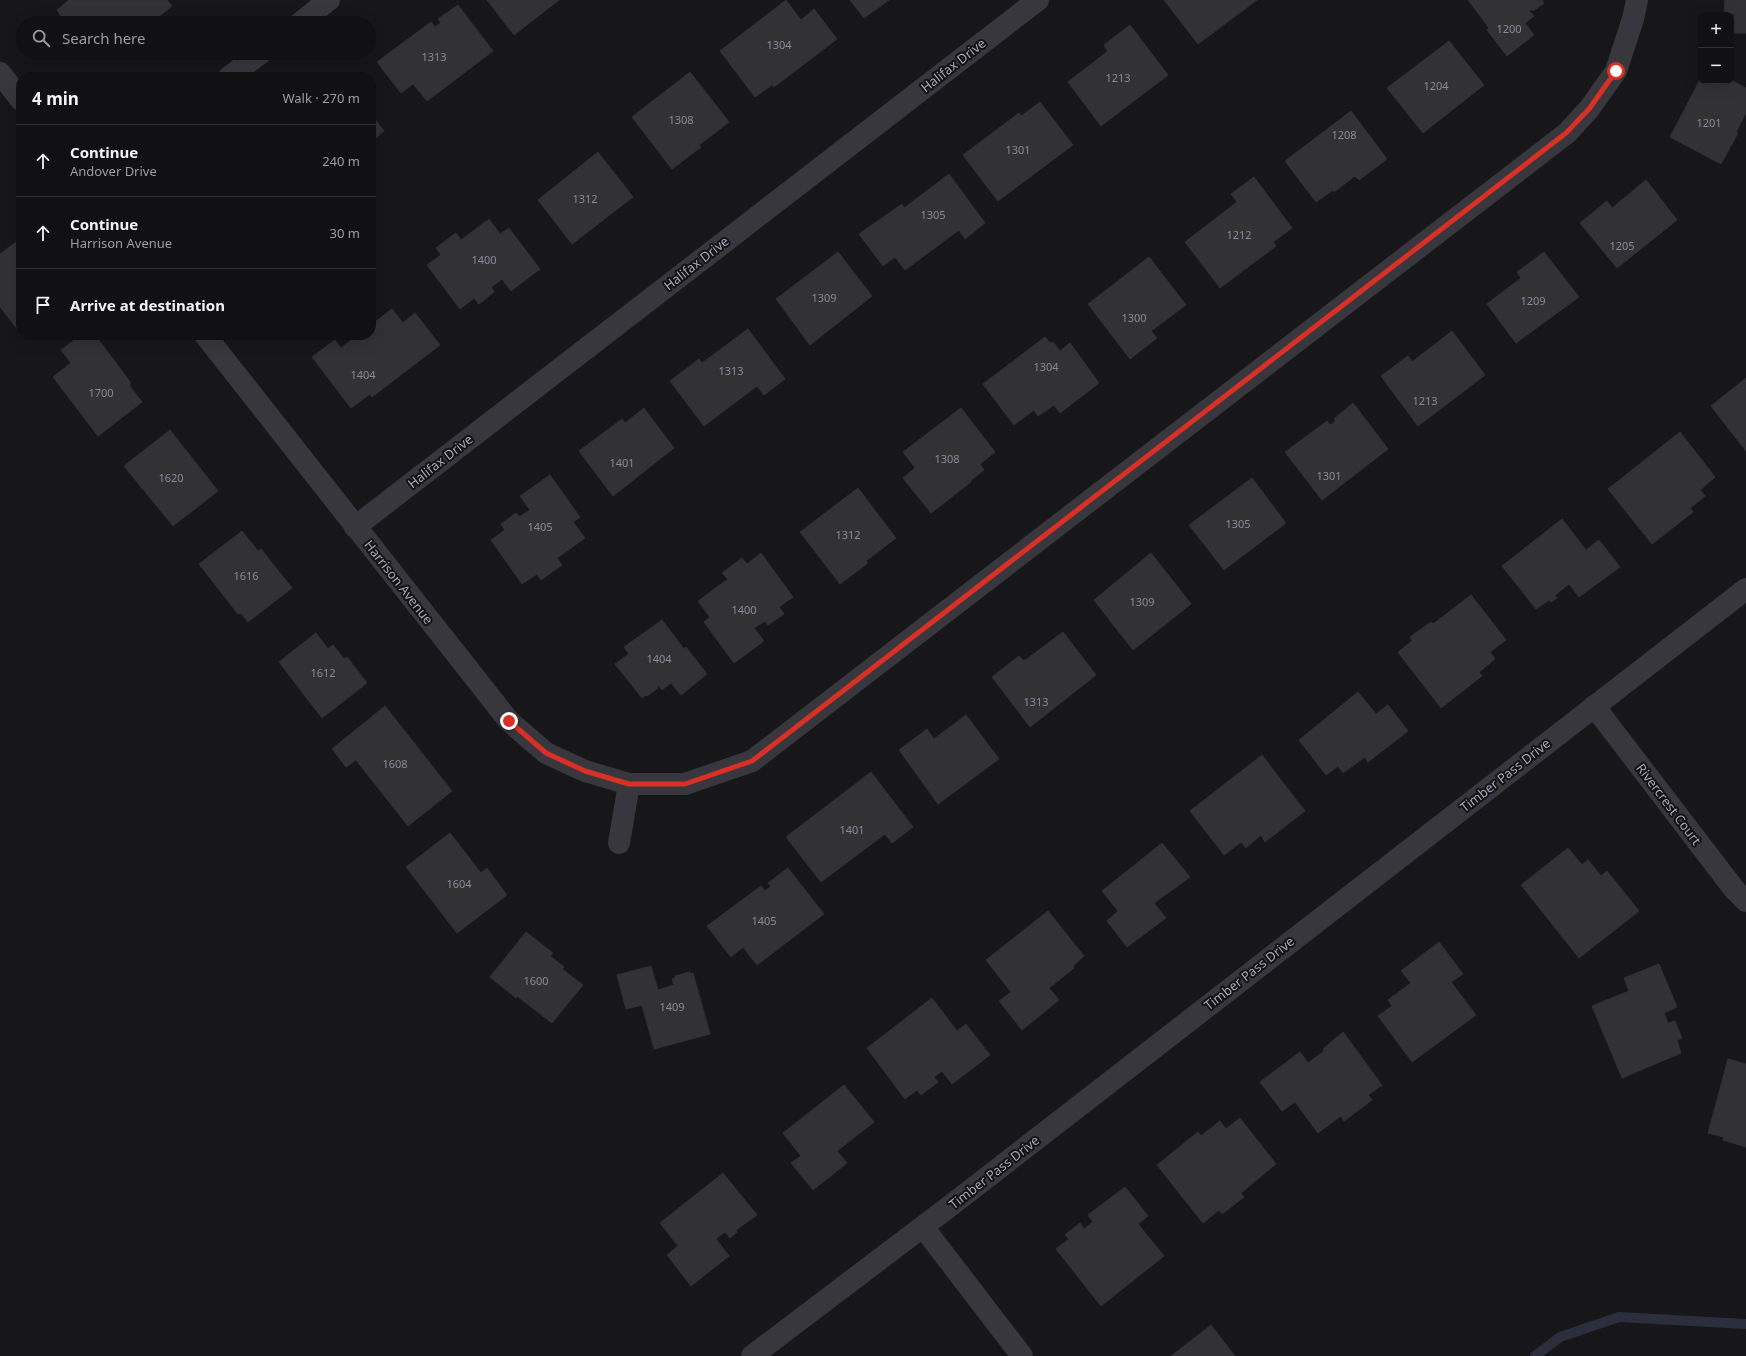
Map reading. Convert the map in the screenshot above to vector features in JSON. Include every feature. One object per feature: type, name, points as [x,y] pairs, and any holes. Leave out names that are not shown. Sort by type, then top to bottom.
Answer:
[{"type":"street","points":[[309,16],[330,0]]},
{"type":"street","name":"Halifax Drive","points":[[355,527],[1038,0]]},
{"type":"street","name":"Harrison Avenue","points":[[209,340],[509,721],[546,753],[585,771],[629,784],[685,784],[752,761],[1566,133],[1589,109],[1616,71],[1633,19],[1637,0]]},
{"type":"street","points":[[236,72],[252,60]]},
{"type":"street","points":[[0,73],[16,94]]},
{"type":"street","name":"Timber Pass Drive","points":[[752,1356],[923,1227],[1746,589]]},
{"type":"street","name":"Rivercrest Court","points":[[1594,706],[1734,889],[1746,901]]},
{"type":"street","points":[[618,843],[629,784]]},
{"type":"street","points":[[923,1227],[1022,1356]]},
{"type":"building","points":[[69,0],[167,0],[172,6],[160,16],[61,16],[57,10]]},
{"type":"building","points":[[487,0],[559,0],[514,35]]},
{"type":"building","points":[[786,0],[801,20],[814,9],[837,39],[774,87],[772,85],[755,97],[720,51]]},
{"type":"building","points":[[850,0],[889,0],[864,18]]},
{"type":"building","points":[[1164,0],[1257,0],[1198,44]]},
{"type":"building","points":[[1468,0],[1543,0],[1542,1],[1544,3],[1533,11],[1532,9],[1529,11],[1534,16],[1525,23],[1534,35],[1507,56],[1487,30],[1489,28]]},
{"type":"building","points":[[1725,0],[1746,0],[1746,33],[1734,33],[1734,12],[1724,12]]},
{"type":"building","points":[[458,5],[493,51],[427,101],[413,84],[401,93],[377,62],[431,22],[435,27],[441,23],[438,19]]},
{"type":"building","points":[[1130,25],[1168,75],[1101,126],[1068,82],[1108,51],[1104,45]]},
{"type":"building","points":[[1449,41],[1484,85],[1423,133],[1387,88]]},
{"type":"building","points":[[690,72],[729,122],[699,145],[701,147],[672,169],[632,117]]},
{"type":"building","points":[[1734,82],[1746,88],[1746,113],[1736,132],[1738,133],[1721,164],[1670,137],[1698,84],[1734,84]]},
{"type":"building","points":[[1040,102],[1073,145],[998,201],[963,155],[1019,113],[1021,116]]},
{"type":"building","points":[[1351,111],[1387,159],[1359,180],[1355,176],[1334,192],[1333,190],[1316,202],[1285,161]]},
{"type":"building","points":[[376,121],[384,131],[376,138]]},
{"type":"building","points":[[598,152],[633,197],[572,244],[538,200]]},
{"type":"building","points":[[949,174],[985,223],[965,239],[959,230],[905,270],[895,257],[883,266],[859,234],[902,204],[904,208]]},
{"type":"building","points":[[1254,177],[1292,228],[1273,242],[1276,246],[1220,288],[1185,242],[1237,202],[1231,194]]},
{"type":"building","points":[[1646,180],[1677,220],[1617,268],[1580,223],[1607,201],[1612,208]]},
{"type":"building","points":[[489,219],[500,234],[509,228],[540,269],[511,291],[502,279],[491,287],[494,292],[479,304],[474,298],[460,309],[427,265],[441,255],[436,248],[456,233],[461,240]]},
{"type":"building","points":[[16,242],[16,327],[0,307],[0,254]]},
{"type":"building","points":[[838,252],[872,296],[810,345],[776,299]]},
{"type":"building","points":[[1544,252],[1579,297],[1516,343],[1487,304],[1521,278],[1517,272]]},
{"type":"building","points":[[1149,257],[1186,305],[1151,331],[1157,338],[1130,359],[1088,304]]},
{"type":"building","points":[[392,309],[403,323],[415,313],[440,345],[372,397],[370,394],[351,408],[312,357],[335,340],[341,348],[351,340],[376,340],[376,321]]},
{"type":"building","points":[[748,329],[785,379],[764,395],[757,386],[704,426],[670,381],[699,359],[702,363]]},
{"type":"building","points":[[1452,331],[1485,375],[1418,426],[1381,376],[1408,356],[1412,362]]},
{"type":"building","points":[[1045,337],[1050,343],[1053,342],[1060,351],[1070,343],[1099,383],[1060,413],[1054,405],[1038,416],[1034,410],[1014,425],[983,384]]},
{"type":"building","points":[[74,340],[99,340],[131,383],[129,385],[142,402],[98,436],[53,377],[71,363],[61,350]]},
{"type":"building","points":[[1746,378],[1746,451],[1711,406]]},
{"type":"building","points":[[1353,403],[1388,449],[1322,500],[1285,452],[1327,421],[1330,425],[1336,421],[1334,419]]},
{"type":"building","points":[[644,408],[674,448],[613,496],[579,451],[622,419],[625,423]]},
{"type":"building","points":[[961,408],[995,452],[980,464],[984,470],[931,513],[903,478],[915,468],[903,452]]},
{"type":"building","points":[[170,430],[218,491],[173,526],[124,466]]},
{"type":"building","points":[[1680,432],[1715,477],[1700,490],[1705,496],[1690,508],[1693,512],[1652,544],[1608,489]]},
{"type":"building","points":[[550,475],[580,517],[573,522],[585,538],[557,558],[562,565],[541,580],[537,574],[522,584],[491,540],[505,530],[501,524],[516,513],[519,517],[530,510],[520,496]]},
{"type":"building","points":[[1252,478],[1286,523],[1224,570],[1189,525]]},
{"type":"building","points":[[858,488],[896,538],[866,561],[868,563],[840,584],[800,532]]},
{"type":"building","points":[[1562,519],[1586,550],[1599,540],[1620,567],[1579,597],[1569,584],[1555,595],[1557,598],[1551,602],[1549,600],[1536,609],[1502,566]]},
{"type":"building","points":[[242,531],[258,551],[261,549],[292,588],[248,622],[241,613],[238,614],[199,564]]},
{"type":"building","points":[[761,553],[793,597],[779,607],[784,614],[768,625],[765,621],[754,628],[764,641],[734,663],[704,622],[710,617],[698,601],[728,579],[722,573],[742,558],[747,564]]},
{"type":"building","points":[[1151,553],[1191,604],[1133,650],[1094,600]]},
{"type":"building","points":[[1471,595],[1506,640],[1490,652],[1495,659],[1479,672],[1482,676],[1441,708],[1398,652],[1412,641],[1410,637],[1431,622],[1433,624]]},
{"type":"building","points":[[662,620],[684,649],[686,647],[707,674],[681,695],[671,683],[662,690],[658,685],[658,688],[642,698],[615,664],[629,654],[624,647]]},
{"type":"building","points":[[1063,632],[1096,675],[1030,727],[992,677],[1019,656],[1024,661]]},
{"type":"building","points":[[316,633],[328,649],[333,645],[344,659],[347,657],[367,683],[322,718],[279,662]]},
{"type":"building","points":[[1358,692],[1376,714],[1388,705],[1408,731],[1368,762],[1365,757],[1343,773],[1338,766],[1326,775],[1299,740]]},
{"type":"building","points":[[385,706],[452,791],[408,826],[356,760],[346,767],[332,749]]},
{"type":"building","points":[[966,715],[999,759],[938,804],[899,750],[927,729],[934,739]]},
{"type":"building","points":[[1262,755],[1305,811],[1265,842],[1261,835],[1246,848],[1241,842],[1224,855],[1190,811]]},
{"type":"building","points":[[871,772],[913,827],[892,843],[885,834],[821,882],[786,837]]},
{"type":"building","points":[[450,833],[481,873],[487,868],[507,895],[457,933],[406,867]]},
{"type":"building","points":[[1162,843],[1190,877],[1154,903],[1166,918],[1127,947],[1107,921],[1118,911],[1102,891]]},
{"type":"building","points":[[1568,848],[1582,865],[1588,860],[1601,876],[1607,871],[1639,911],[1579,958],[1521,885]]},
{"type":"building","points":[[788,868],[824,914],[757,965],[743,947],[731,957],[707,926],[761,886],[765,891],[771,886],[768,883]]},
{"type":"building","points":[[1048,911],[1084,956],[1073,966],[1074,968],[1049,988],[1059,1000],[1022,1030],[999,1001],[1011,992],[986,960]]},
{"type":"building","points":[[526,932],[553,953],[550,956],[564,967],[562,969],[583,985],[552,1023],[517,996],[516,998],[490,977]]},
{"type":"building","points":[[1439,942],[1463,974],[1451,982],[1476,1015],[1412,1062],[1378,1016],[1392,1006],[1388,1000],[1411,983],[1401,971]]},
{"type":"building","points":[[1659,964],[1677,1007],[1664,1013],[1668,1023],[1675,1021],[1682,1038],[1677,1040],[1681,1053],[1622,1078],[1592,1006],[1629,991],[1624,978]]},
{"type":"building","points":[[651,966],[658,990],[674,985],[672,979],[675,978],[675,976],[690,972],[691,974],[693,973],[710,1034],[654,1049],[642,1005],[626,1009],[617,975]]},
{"type":"building","points":[[932,998],[957,1031],[966,1024],[990,1055],[952,1084],[942,1071],[934,1077],[938,1082],[921,1095],[917,1090],[905,1099],[867,1048]]},
{"type":"building","points":[[1343,1032],[1382,1085],[1368,1095],[1372,1100],[1344,1121],[1341,1116],[1318,1133],[1295,1102],[1282,1111],[1260,1082],[1300,1052],[1308,1063],[1324,1051],[1323,1049]]},
{"type":"building","points":[[1728,1059],[1746,1064],[1746,1147],[1723,1140],[1724,1137],[1708,1133]]},
{"type":"building","points":[[844,1085],[874,1122],[837,1151],[847,1163],[813,1190],[791,1163],[801,1156],[783,1133]]},
{"type":"building","points":[[1240,1118],[1276,1164],[1241,1193],[1244,1197],[1222,1214],[1219,1210],[1203,1223],[1157,1165],[1198,1132],[1201,1136],[1220,1121],[1226,1129]]},
{"type":"building","points":[[723,1173],[757,1215],[736,1230],[737,1232],[730,1238],[725,1232],[716,1239],[729,1256],[691,1286],[667,1255],[678,1246],[660,1223]]},
{"type":"building","points":[[1125,1187],[1148,1216],[1138,1224],[1164,1256],[1101,1306],[1056,1249],[1069,1239],[1065,1235],[1080,1223],[1084,1229],[1093,1222],[1088,1215]]},
{"type":"building","points":[[1211,1325],[1235,1356],[1171,1356]]},
{"type":"waterway","points":[[1535,1356],[1560,1337],[1619,1317],[1746,1324]]},
{"type":"route","points":[[509,721],[546,753],[585,771],[629,784],[685,784],[752,761],[1566,133],[1589,109],[1616,71]]}]
